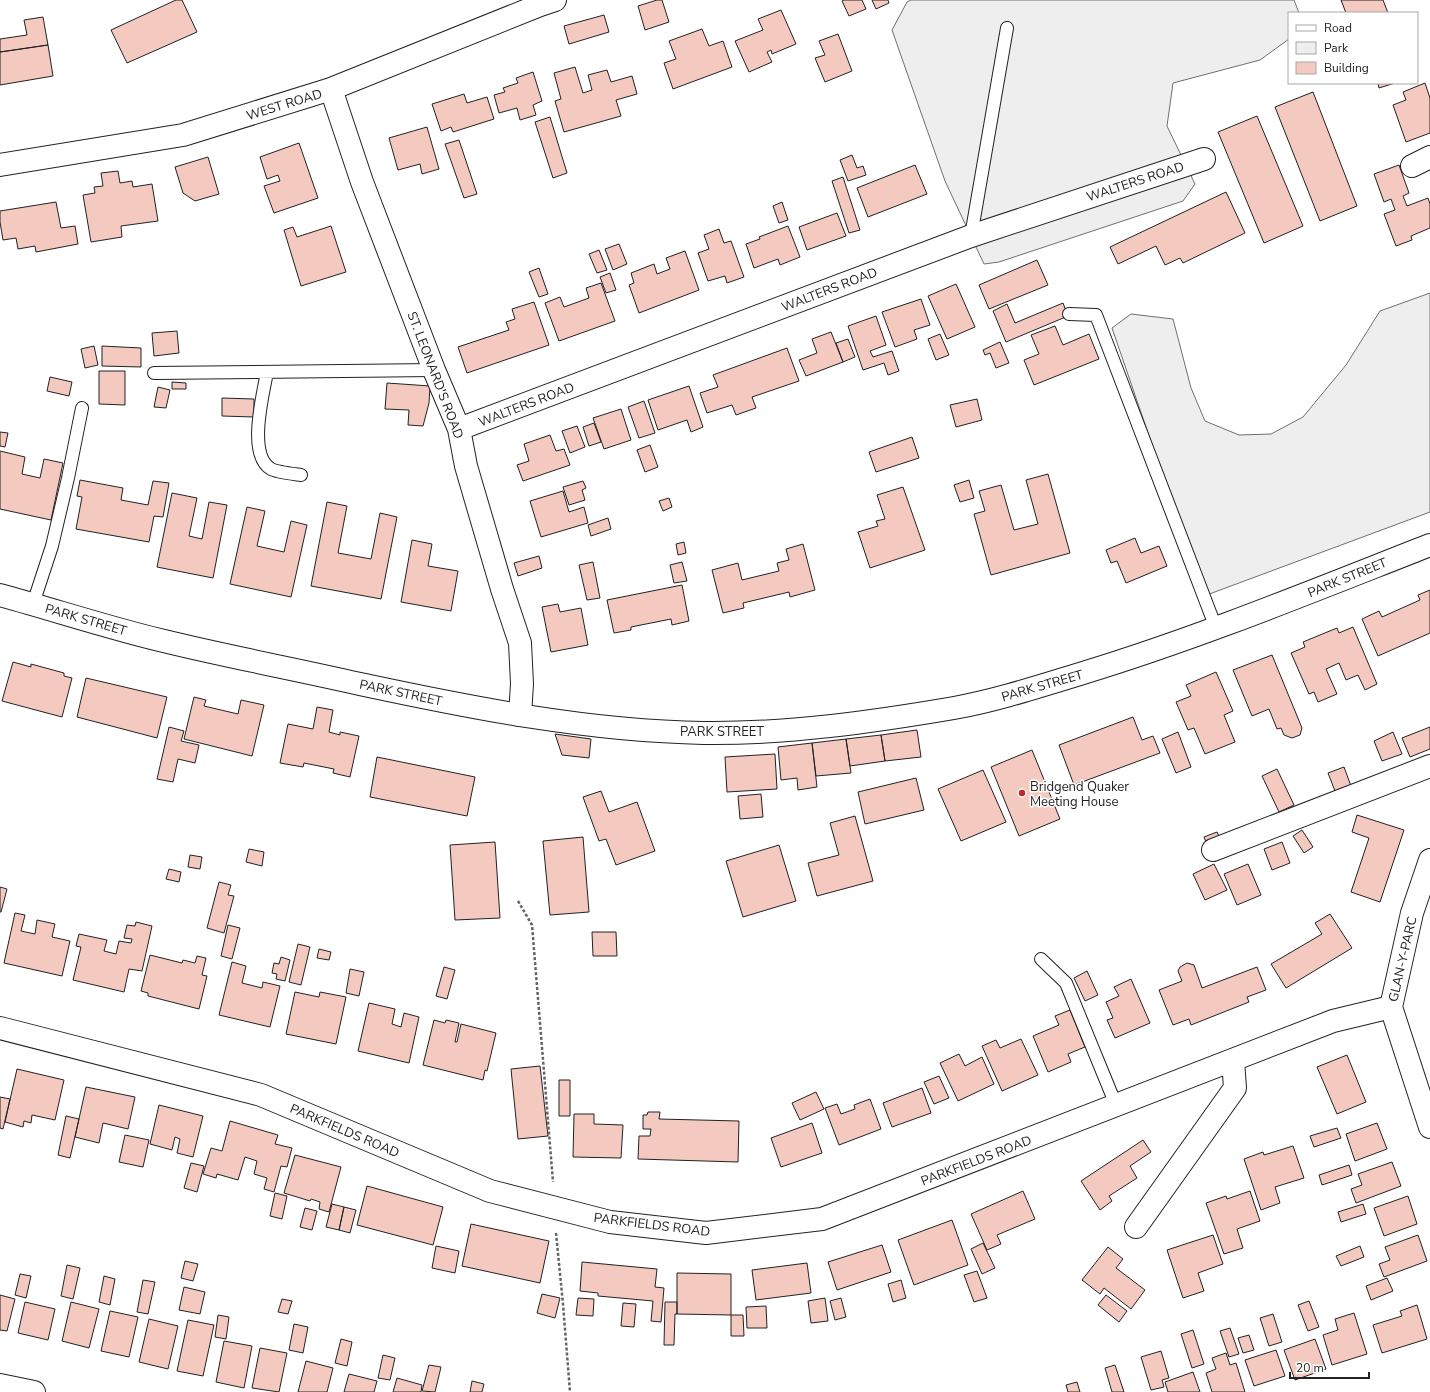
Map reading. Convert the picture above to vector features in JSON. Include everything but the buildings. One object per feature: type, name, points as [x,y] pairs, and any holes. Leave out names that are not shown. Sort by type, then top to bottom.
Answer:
[{"type":"street","name":"WEST ROAD","points":[[0,165],[183,134],[331,89],[545,2]]},
{"type":"street","name":"ST. LEONARD'S ROAD","points":[[331,89],[362,182],[434,370],[459,429],[466,466],[520,643],[522,684],[520,715]]},
{"type":"street","name":"WALTERS ROAD","points":[[459,429],[971,236],[1204,159]]},
{"type":"street","name":"PARK STREET","points":[[0,595],[163,641],[424,698],[520,715],[637,730],[707,733],[788,731],[956,707],[1023,692],[1141,656],[1430,545]]},
{"type":"street","points":[[1213,850],[1430,766]]},
{"type":"street","name":"GLAN-Y-PARC","points":[[1430,860],[1412,913],[1391,1007],[1430,1127]]},
{"type":"street","name":"PARKFIELDS ROAD","points":[[0,1028],[261,1095],[490,1191],[610,1222],[706,1233],[822,1219],[1333,1021],[1391,1007]]},
{"type":"street","points":[[1136,1227],[1235,1088],[1233,1060]]},
{"type":"street","points":[[0,1385],[34,1392]]},
{"type":"lane","points":[[971,236],[1007,28]]},
{"type":"lane","points":[[1069,314],[1096,314],[1216,628]]},
{"type":"lane","points":[[154,373],[434,370]]},
{"type":"lane","points":[[267,372],[257,437],[260,456],[271,468],[301,475]]},
{"type":"lane","points":[[33,604],[54,538],[82,408]]},
{"type":"lane","points":[[1041,959],[1066,983],[1116,1105]]},
{"type":"path","points":[[518,901],[532,925],[553,1178],[553,1208],[570,1392]]},
{"type":"green space","points":[[911,0],[1294,0],[1299,12],[1288,12],[1288,40],[1260,60],[1173,83],[1167,126],[1195,184],[1183,201],[999,262],[984,264],[945,181],[892,30],[907,2]]},
{"type":"green space","points":[[1430,293],[1430,512],[1204,596],[1112,328],[1131,314],[1173,319],[1191,388],[1205,421],[1239,435],[1271,434],[1303,417],[1346,365],[1380,311]]},
{"type":"place","name":"Bridgend Quaker Meeting House","points":[[1022,793]]}]
